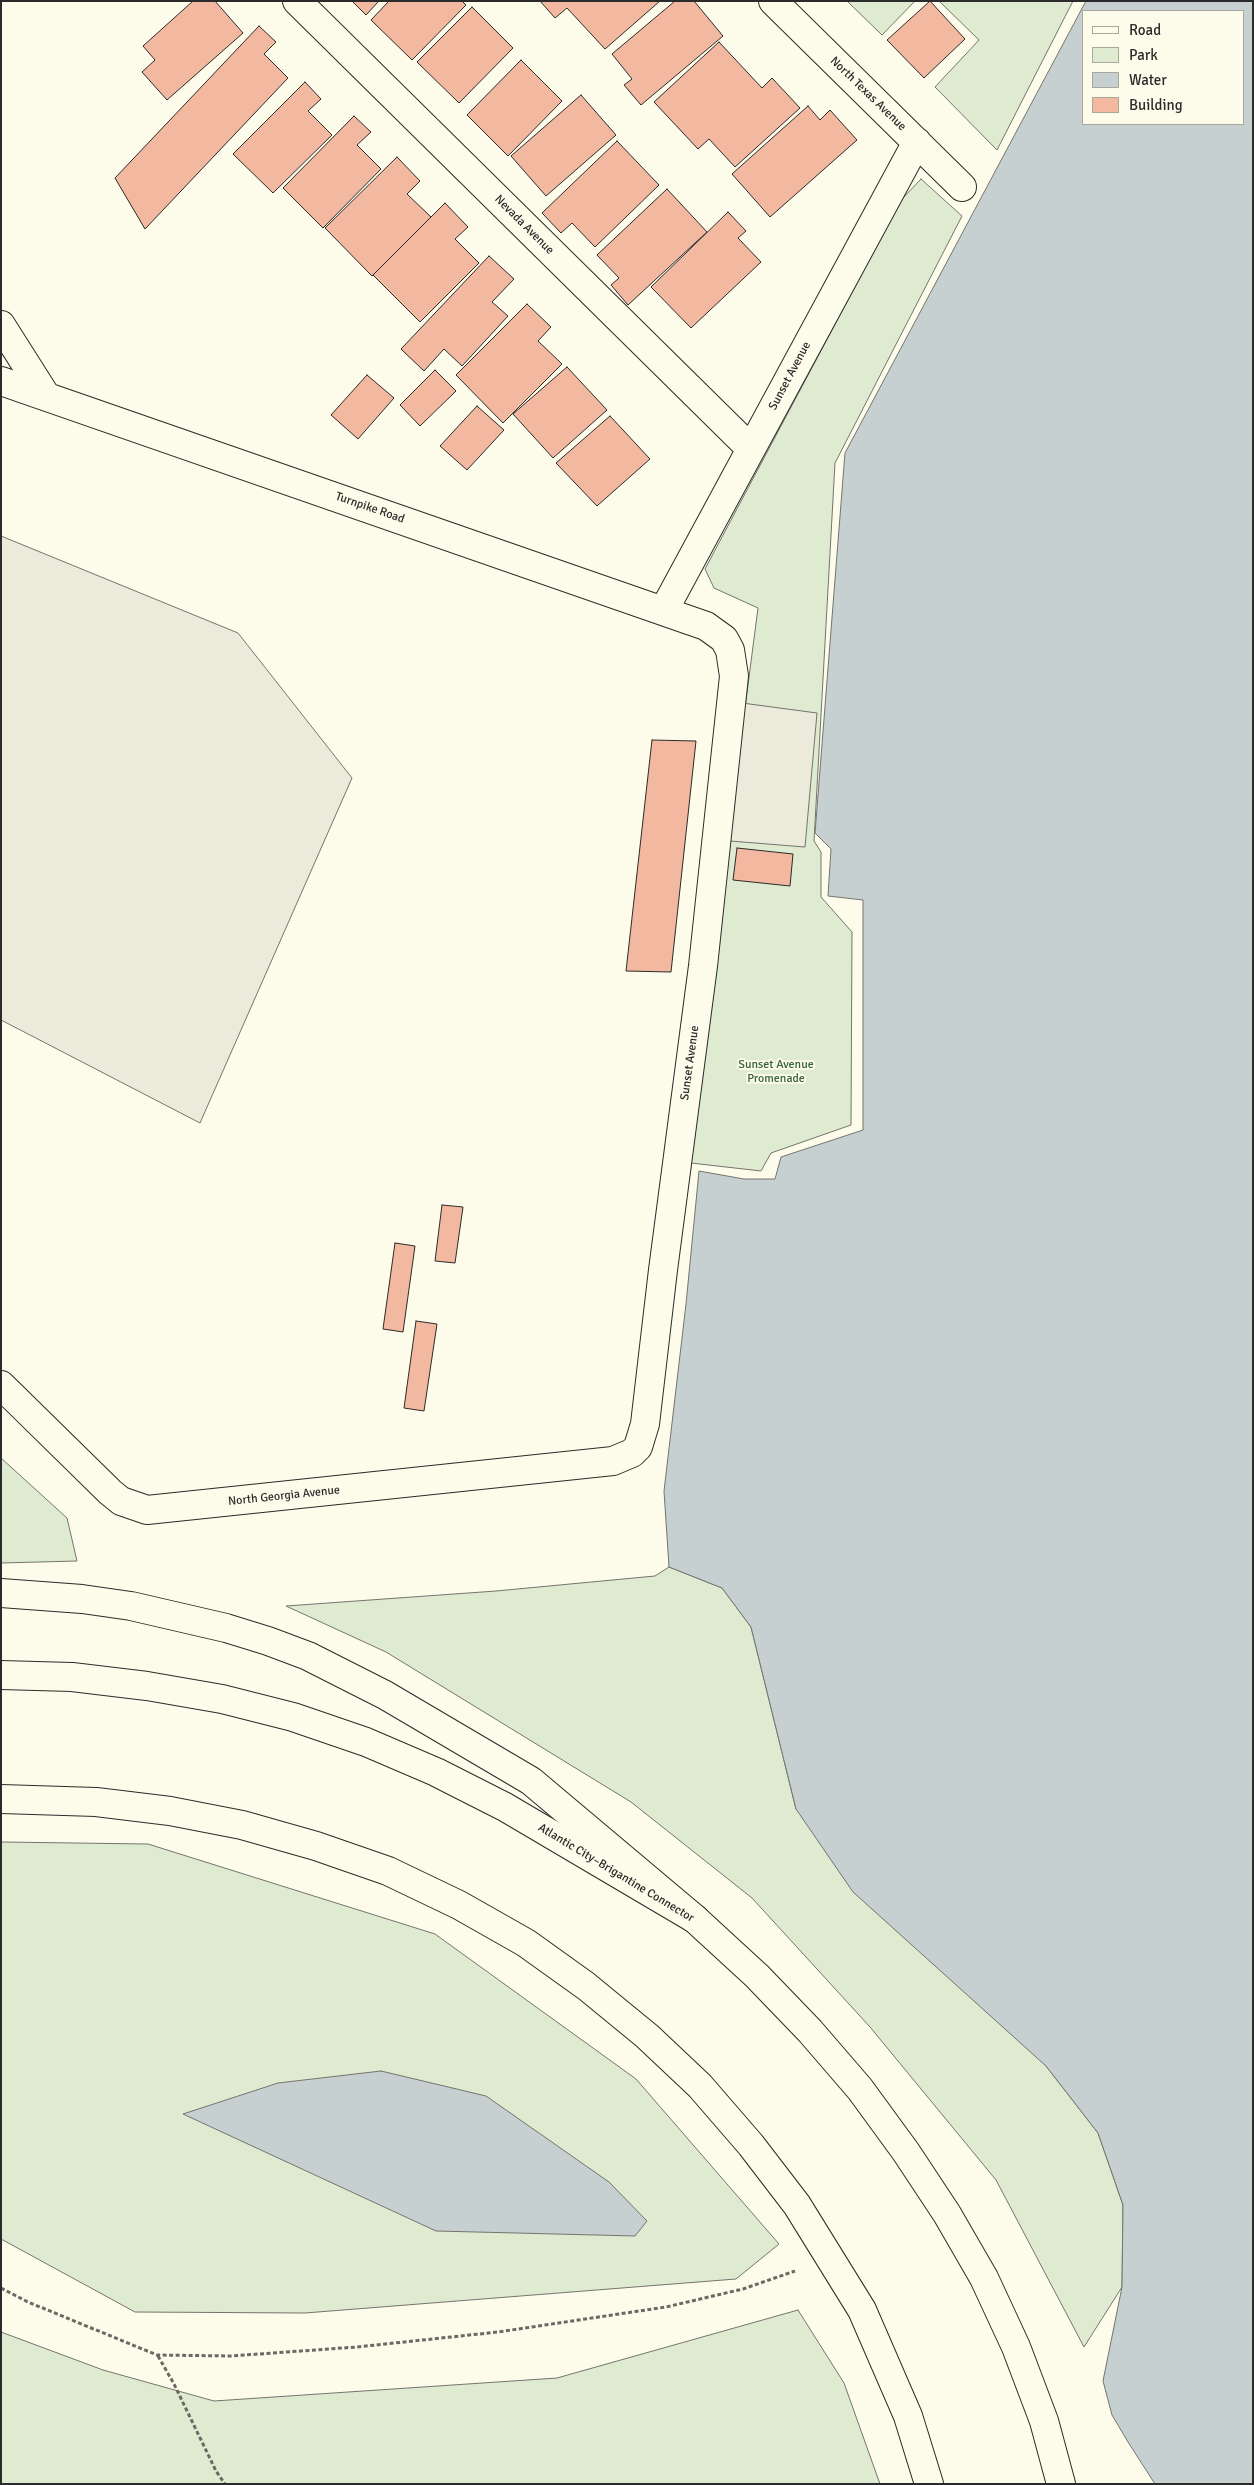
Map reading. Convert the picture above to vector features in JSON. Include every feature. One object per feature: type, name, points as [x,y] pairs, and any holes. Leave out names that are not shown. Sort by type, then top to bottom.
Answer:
[{"type":"main road","name":"Nevada Avenue","points":[[297,1],[750,448]]},
{"type":"main road","name":"North Texas Avenue","points":[[773,1],[962,187]]},
{"type":"main road","name":"Sunset Avenue","points":[[664,610],[916,142]]},
{"type":"main road","points":[[1,325],[46,396]]},
{"type":"main road","name":"Turnpike Road","points":[[1,381],[664,610],[706,626],[724,639],[730,650]]},
{"type":"main road","name":"Sunset Avenue","points":[[613,1461],[623,1459],[638,1447],[646,1424],[663,1270],[703,966],[731,715],[734,676],[730,650]]},
{"type":"main road","name":"North Georgia Avenue","points":[[1,1385],[110,1492],[121,1501],[146,1510],[613,1461]]},
{"type":"main road","points":[[1,1593],[82,1599],[179,1616],[268,1641],[346,1674],[423,1716],[531,1781],[694,1919]]},
{"type":"main road","name":"Atlantic City–Brigantine Connector","points":[[1,1675],[72,1677],[147,1686],[213,1698],[293,1717],[366,1742],[436,1772],[505,1806],[694,1919],[757,1976],[810,2031],[848,2075],[906,2152],[947,2214],[984,2278],[1016,2347],[1044,2421],[1061,2484]]},
{"type":"main road","points":[[1,1799],[96,1802],[170,1811],[242,1825],[316,1846],[388,1871],[459,1905],[526,1942],[586,1986],[647,2036],[700,2086],[751,2145],[797,2206],[862,2310],[908,2416],[929,2484]]},
{"type":"path","points":[[1,2288],[28,2302],[157,2356],[231,2356],[357,2347],[498,2332],[666,2307],[743,2289],[785,2276],[830,2256]]},
{"type":"path","points":[[157,2356],[224,2484]]},
{"type":"green space","points":[[847,1],[915,1],[882,35]]},
{"type":"green space","points":[[939,1],[1073,1],[997,150],[935,87],[979,40]]},
{"type":"green space","name":"Sunset Avenue Promenade","points":[[921,179],[962,216],[835,463],[814,841],[821,852],[821,897],[852,932],[851,1125],[771,1153],[761,1171],[691,1163],[723,877],[758,608],[714,588],[705,569],[901,200]]},
{"type":"green space","points":[[1,1458],[67,1518],[77,1561],[1,1563]]},
{"type":"green space","points":[[669,1567],[722,1588],[751,1627],[796,1809],[1046,2066],[1098,2133],[1123,2205],[1122,2287],[1084,2347],[996,2180],[870,2027],[752,1898],[631,1802],[386,1652],[286,1606],[496,1591],[655,1576]]},
{"type":"green space","points":[[1,1842],[148,1844],[435,1934],[636,2079],[779,2244],[736,2279],[305,2313],[135,2312],[1,2239]]},
{"type":"green space","points":[[798,2310],[844,2383],[880,2484],[1,2484],[1,2332],[103,2370],[214,2401],[557,2378]]},
{"type":"shaded area","points":[[1,536],[238,633],[352,778],[200,1123],[1,1020]]},
{"type":"shaded area","points":[[742,703],[817,713],[805,847],[730,841]]},
{"type":"water","points":[[1086,1],[1253,1],[1253,2484],[1155,2484],[1128,2442],[1112,2415],[1103,2381],[1122,2287],[1123,2205],[1098,2133],[1046,2066],[853,1892],[796,1809],[751,1627],[722,1588],[669,1567],[664,1491],[686,1304],[699,1171],[744,1179],[775,1179],[781,1157],[863,1130],[863,900],[828,896],[831,849],[815,833],[845,453]]},
{"type":"water","points":[[381,2071],[486,2096],[609,2182],[647,2221],[635,2236],[436,2231],[183,2114],[278,2083]]},
{"type":"building","points":[[193,1],[215,1],[243,33],[167,100],[142,72],[155,60],[143,46]]},
{"type":"building","points":[[352,1],[379,1],[366,15]]},
{"type":"building","points":[[389,1],[462,1],[466,5],[412,60],[371,20]]},
{"type":"building","points":[[540,1],[660,1],[605,49],[567,8],[555,18]]},
{"type":"building","points":[[675,1],[694,1],[723,36],[641,105],[624,85],[632,79],[612,54]]},
{"type":"building","points":[[930,1],[965,39],[924,78],[887,40]]},
{"type":"building","points":[[472,7],[513,48],[459,103],[417,62]]},
{"type":"building","points":[[259,26],[276,42],[264,54],[288,78],[145,229],[115,178]]},
{"type":"building","points":[[719,42],[762,88],[772,78],[800,108],[735,167],[709,139],[698,149],[654,102]]},
{"type":"building","points":[[521,60],[562,101],[508,156],[467,115]]},
{"type":"building","points":[[305,82],[321,99],[308,111],[332,135],[273,193],[233,154]]},
{"type":"building","points":[[581,95],[616,135],[546,196],[511,156]]},
{"type":"building","points":[[808,106],[820,120],[830,110],[857,140],[770,217],[732,174]]},
{"type":"building","points":[[354,116],[371,132],[357,145],[381,169],[323,228],[283,188]]},
{"type":"building","points":[[617,141],[659,185],[595,247],[572,223],[561,233],[542,213]]},
{"type":"building","points":[[397,157],[420,181],[407,194],[431,217],[372,276],[325,228]]},
{"type":"building","points":[[667,189],[707,232],[628,305],[611,285],[619,278],[597,255]]},
{"type":"building","points":[[445,203],[468,227],[455,239],[479,263],[420,322],[373,275]]},
{"type":"building","points":[[728,212],[746,231],[738,238],[761,262],[691,328],[651,287]]},
{"type":"building","points":[[489,256],[514,279],[492,302],[508,316],[462,366],[444,349],[424,371],[401,349]]},
{"type":"building","points":[[527,304],[551,327],[538,341],[562,364],[503,423],[456,375]]},
{"type":"building","points":[[567,367],[607,410],[553,458],[513,414]]},
{"type":"building","points":[[435,370],[456,391],[420,426],[400,405]]},
{"type":"building","points":[[367,375],[394,398],[358,439],[331,415]]},
{"type":"building","points":[[477,406],[504,430],[467,470],[440,446]]},
{"type":"building","points":[[610,416],[650,459],[597,506],[556,463]]},
{"type":"building","points":[[652,740],[696,741],[671,972],[626,971]]},
{"type":"building","points":[[737,848],[793,854],[790,886],[733,880]]},
{"type":"building","points":[[442,1205],[463,1207],[455,1263],[435,1261]]},
{"type":"building","points":[[395,1243],[415,1246],[403,1332],[383,1329]]},
{"type":"building","points":[[416,1321],[437,1324],[424,1411],[404,1408]]}]
